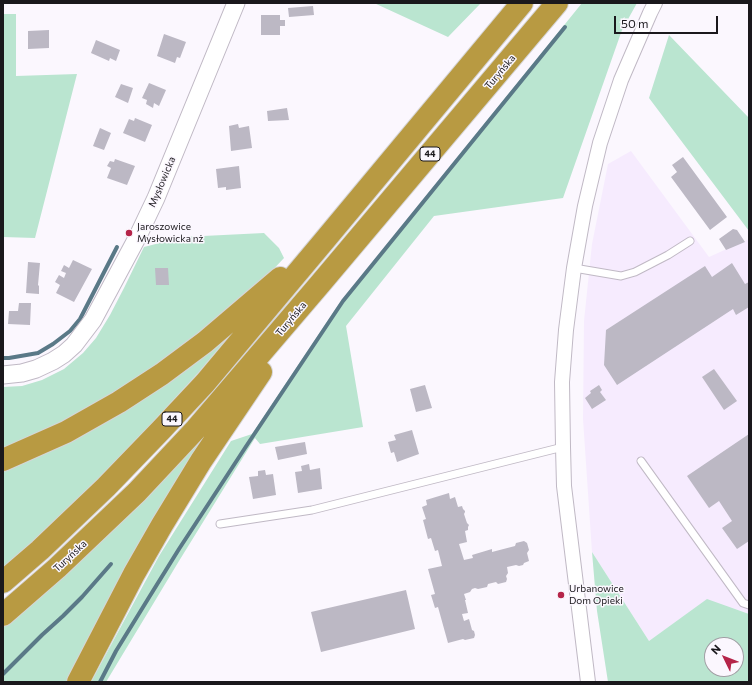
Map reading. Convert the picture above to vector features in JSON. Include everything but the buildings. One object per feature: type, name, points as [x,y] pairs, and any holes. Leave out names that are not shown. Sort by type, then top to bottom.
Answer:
[{"type":"highway","name":"44","points":[[3,582],[40,550],[106,487],[205,383],[522,3]]},
{"type":"highway","name":"Turyńska","points":[[3,615],[57,568],[142,486],[196,429],[558,3]]},
{"type":"highway","points":[[3,460],[66,432],[119,402],[162,374],[205,342],[324,242]]},
{"type":"highway","points":[[78,682],[134,574],[162,525],[201,461],[320,284]]},
{"type":"street","name":"Mysłowicka","points":[[3,375],[29,371],[53,361],[74,345],[93,320],[137,238],[156,198],[236,3]]},
{"type":"street","points":[[588,682],[564,486],[562,447],[562,382],[566,330],[574,268],[585,206],[600,143],[621,80],[655,3]]},
{"type":"lane","points":[[574,268],[621,276],[635,272],[668,255],[690,241]]},
{"type":"lane","points":[[220,524],[312,510],[562,447]]},
{"type":"lane","points":[[641,461],[743,603],[749,604]]},
{"type":"shaded area","points":[[631,151],[709,257],[749,239],[749,614],[707,600],[649,641],[592,552],[583,419],[584,321],[592,244],[608,164]]},
{"type":"green space","points":[[374,3],[481,3],[448,37]]},
{"type":"green space","points":[[582,3],[637,3],[622,30],[563,198],[434,216],[346,326],[363,427],[260,444],[255,438],[106,682],[91,682],[159,556],[231,441],[252,434],[339,304]]},
{"type":"green space","points":[[3,14],[16,14],[16,76],[77,74],[35,238],[3,237]]},
{"type":"green space","points":[[669,35],[749,118],[749,231],[649,98]]},
{"type":"green space","points":[[264,233],[279,248],[284,258],[269,274],[188,344],[70,421],[3,452],[3,387],[22,386],[42,380],[64,369],[83,353],[96,338],[110,315],[144,247],[183,237]]},
{"type":"green space","points":[[240,323],[198,373],[106,473],[3,570],[3,466]]},
{"type":"green space","points":[[229,403],[71,682],[3,682],[3,627],[47,589]]},
{"type":"green space","points":[[592,552],[649,641],[707,599],[749,614],[749,682],[608,682],[597,611]]},
{"type":"waterway","points":[[100,682],[116,651],[179,549],[343,301],[565,27]]},
{"type":"waterway","points":[[3,358],[38,353],[70,331],[80,319],[117,247]]},
{"type":"waterway","points":[[3,674],[82,597],[111,564]]},
{"type":"place","name":"Jaroszowice Mysłowicka nż","points":[[129,233]]},
{"type":"place","name":"Urbanowice Dom Opieki","points":[[561,595]]}]
